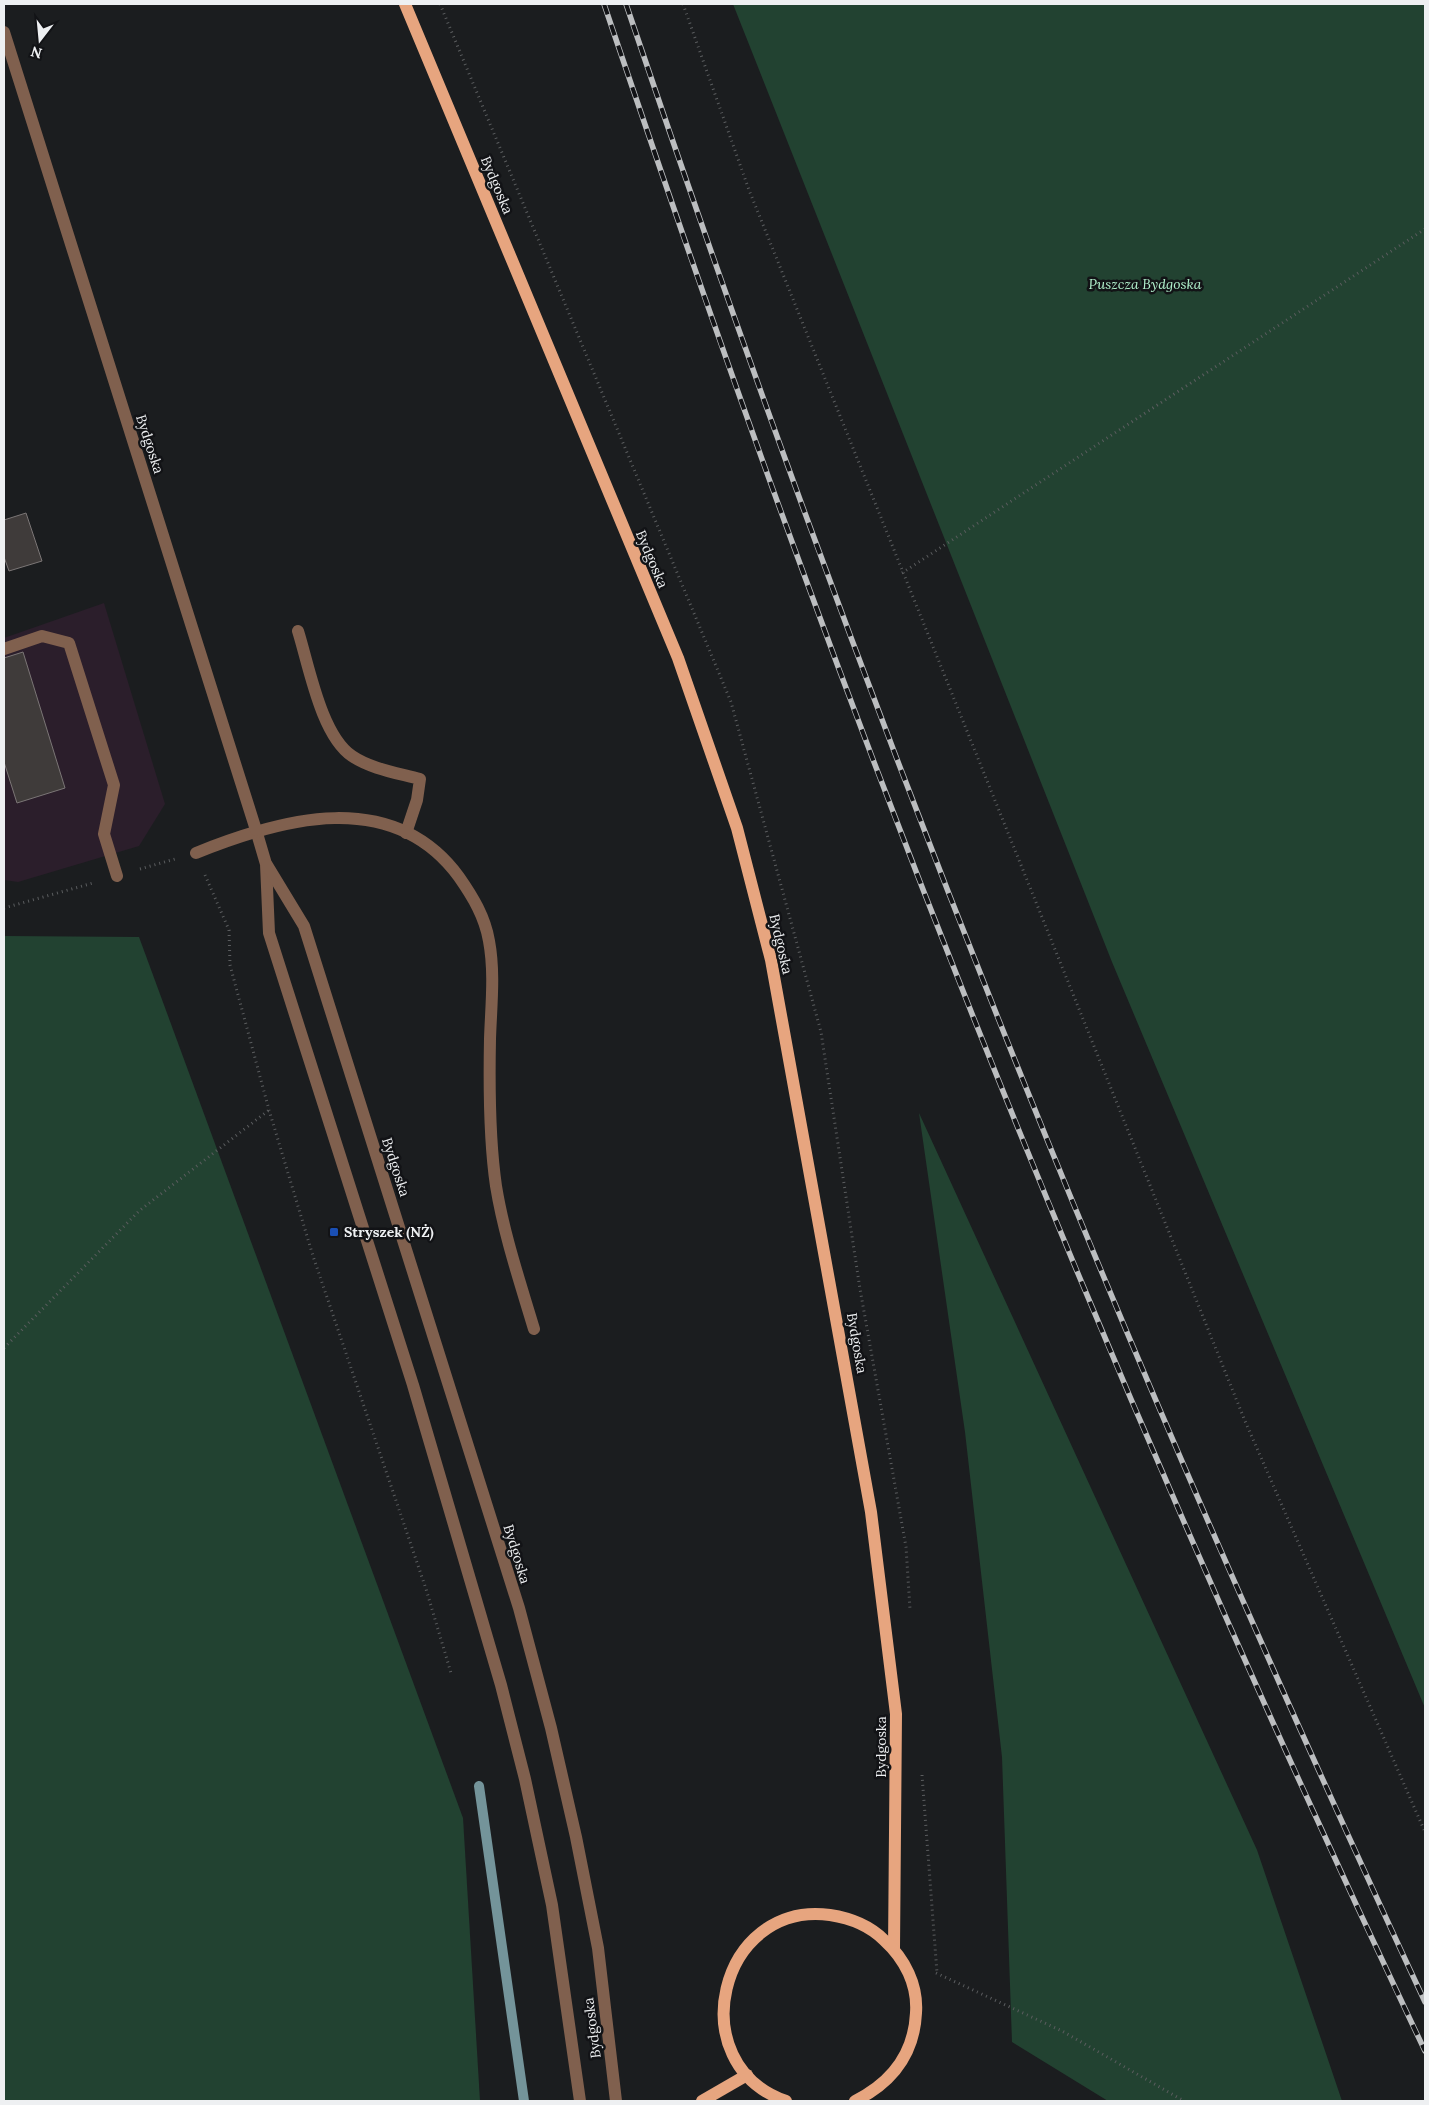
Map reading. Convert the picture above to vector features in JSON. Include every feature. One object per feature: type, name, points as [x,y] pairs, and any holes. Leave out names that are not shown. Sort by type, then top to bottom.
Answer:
[{"type":"main road","name":"Bydgoska","points":[[405,4],[678,658],[737,828],[771,960],[871,1512],[894,1694],[896,1714],[894,1949]]},
{"type":"main road","points":[[786,2101],[761,2088],[747,2075],[735,2058],[727,2039],[723,2019],[723,1999],[728,1979],[737,1961],[754,1940],[765,1931],[783,1922],[802,1916],[823,1914],[843,1917],[862,1924],[879,1935],[894,1949],[906,1966],[917,2006],[916,2026],[910,2046],[900,2065],[887,2080],[871,2093],[855,2101]]},
{"type":"main road","points":[[702,2101],[747,2075]]},
{"type":"street","name":"Bydgoska","points":[[4,32],[256,830],[266,864],[269,934],[413,1385],[501,1685],[525,1778],[552,1905],[580,2101]]},
{"type":"street","points":[[298,631],[327,727],[341,747],[366,763],[420,779],[417,800],[406,832]]},
{"type":"street","points":[[4,649],[42,636],[69,643],[114,785],[104,834],[117,876]]},
{"type":"street","points":[[196,853],[272,825],[320,818],[362,818],[406,832],[429,848],[454,870],[473,896],[486,926],[491,966],[489,1092],[496,1186],[512,1259],[534,1329]]},
{"type":"street","name":"Bydgoska","points":[[266,864],[304,926],[521,1617],[551,1728],[576,1837],[598,1948],[616,2101]]},
{"type":"path","points":[[683,4],[749,190],[902,573],[1246,1421],[1425,1832]]},
{"type":"path","points":[[902,573],[1425,229]]},
{"type":"path","points":[[196,853],[228,930],[230,965],[269,1110],[314,1256],[426,1588],[451,1673]]},
{"type":"path","points":[[4,1348],[140,1211],[269,1110]]},
{"type":"path","points":[[937,1974],[1062,2031],[1184,2101]]},
{"type":"shaded area","points":[[104,603],[165,804],[139,846],[18,882],[4,880],[4,638]]},
{"type":"green space","name":"Puszcza Bydgoska","points":[[733,4],[1425,4],[1425,1708],[1112,962]]},
{"type":"green space","points":[[4,936],[139,937],[463,1818],[480,2101],[4,2101]]},
{"type":"green space","points":[[919,1113],[1257,1850],[1342,2101],[1108,2101],[1012,2042],[1002,1757],[965,1432]]},
{"type":"building","points":[[26,513],[42,561],[9,571],[4,557],[4,520]]},
{"type":"building","points":[[23,652],[65,788],[17,803],[4,762],[4,658]]},
{"type":"waterway","points":[[479,1786],[524,2101]]},
{"type":"railway","points":[[604,4],[701,287],[802,569],[872,757],[1019,1131],[1096,1317],[1256,1686],[1425,2051]]},
{"type":"railway","points":[[626,4],[785,459],[898,761],[1015,1061],[1203,1509],[1334,1805],[1425,2002]]},
{"type":"place","name":"Stryszek (NŻ)","points":[[334,1232]]}]
